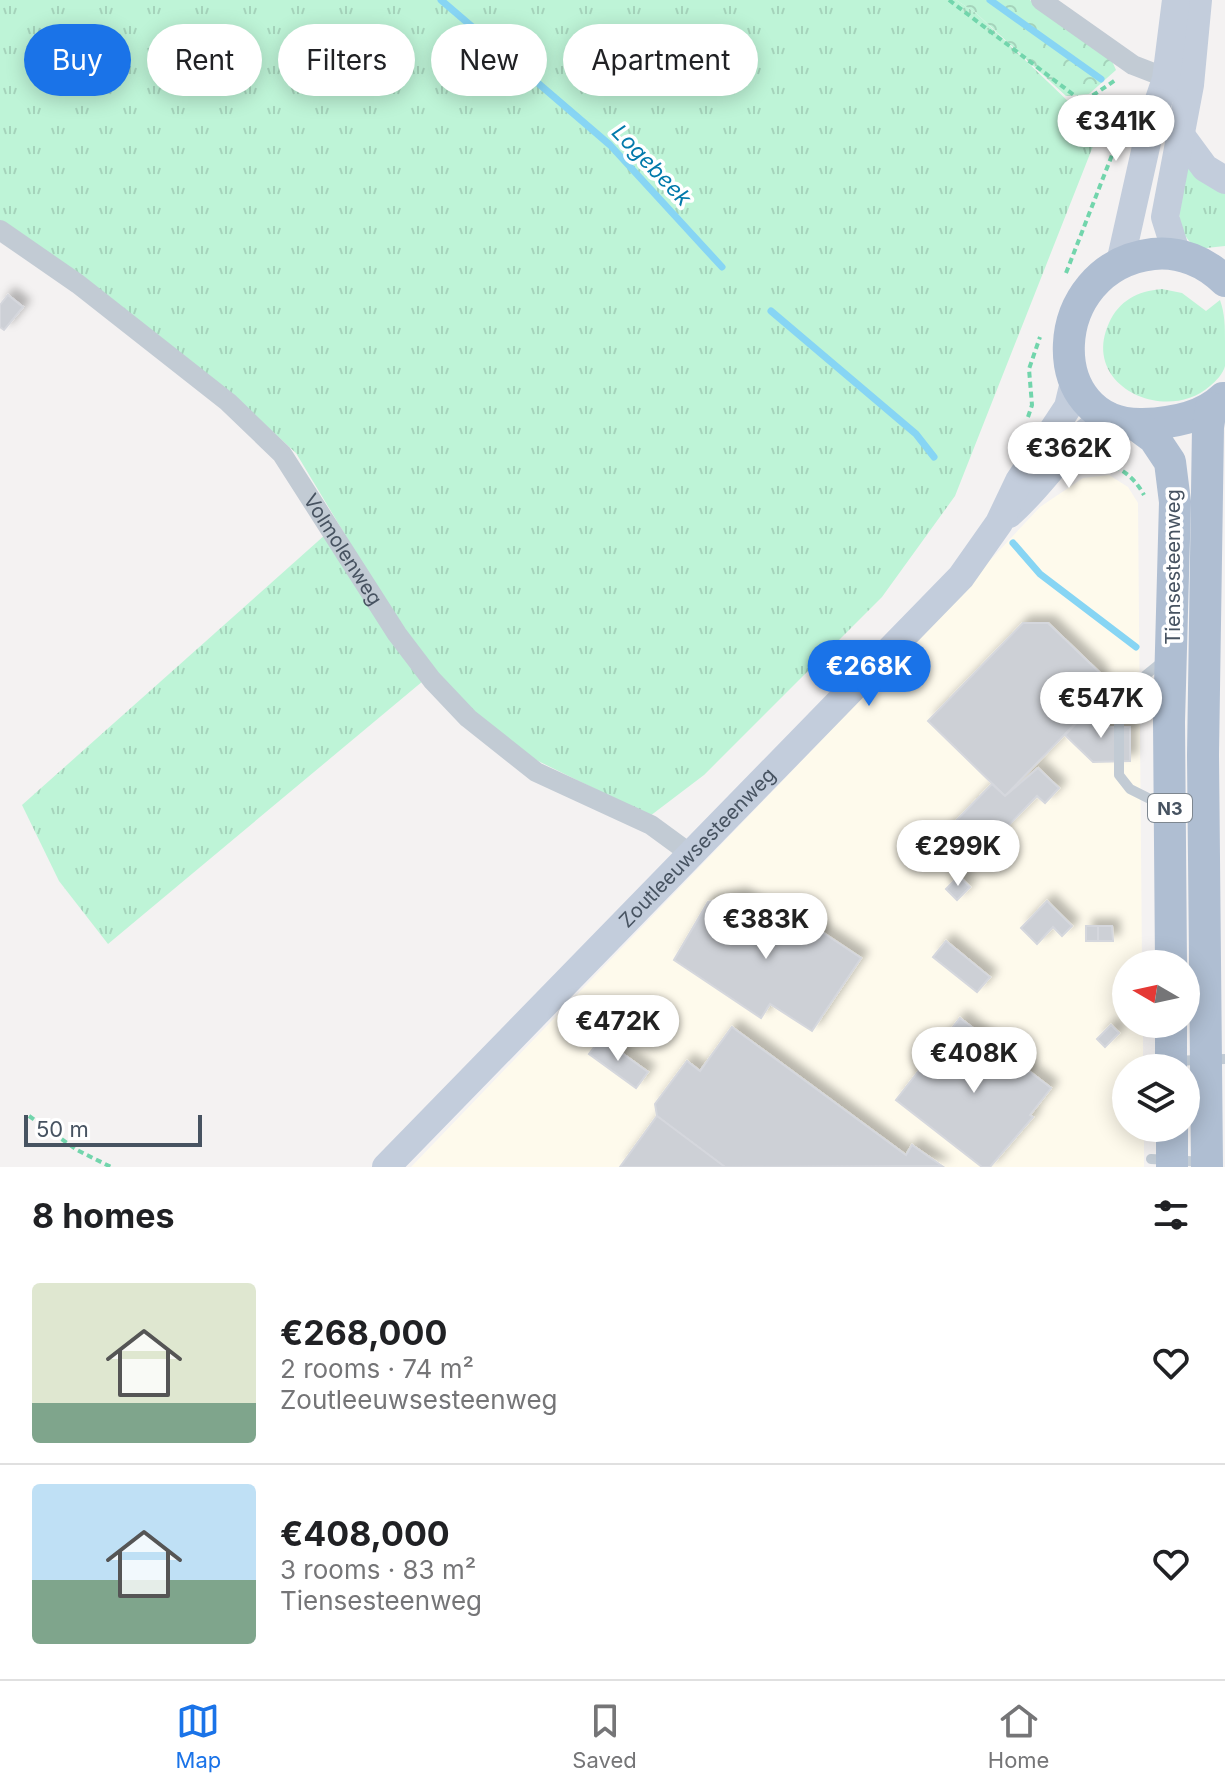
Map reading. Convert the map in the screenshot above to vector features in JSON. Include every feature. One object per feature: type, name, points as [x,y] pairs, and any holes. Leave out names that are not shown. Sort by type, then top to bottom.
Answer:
[{"type":"main road","points":[[1074,382],[1069,353],[1071,322],[1083,294],[1120,263],[1145,255],[1177,255],[1222,273]]},
{"type":"main road","name":"N3","points":[[1074,382],[1094,407],[1122,420],[1166,422],[1218,402]]},
{"type":"main road","name":"Tiensesteenweg","points":[[1207,1164],[1215,1060],[1203,755],[1206,522],[1218,402]]},
{"type":"main road","name":"Tiensesteenweg","points":[[1122,420],[1154,438],[1170,462],[1175,502],[1174,652],[1169,695],[1171,950]]},
{"type":"main road","points":[[1207,620],[1221,575],[1225,522]]},
{"type":"main road","points":[[1165,1163],[1169,1142]]},
{"type":"street","points":[[1041,0],[1133,65],[1178,82]]},
{"type":"street","points":[[1176,0],[1180,134],[1165,217],[1177,255]]},
{"type":"street","points":[[1120,263],[1152,120],[1178,82],[1198,0]]},
{"type":"street","points":[[1180,134],[1205,168],[1225,180]]},
{"type":"street","name":"Volmolenweg","points":[[0,230],[78,284],[228,402],[282,454],[397,634],[432,680],[468,718],[536,772],[651,825],[692,855]]},
{"type":"street","name":"Zoutleeuwsesteenweg","points":[[386,1167],[961,577],[999,523],[1019,481],[1068,407],[1074,382]]},
{"type":"street","name":"Zoutleeuwsesteenweg","points":[[999,523],[1033,493],[1073,444],[1122,420]]},
{"type":"lane","points":[[1170,809],[1130,789],[1119,775],[1119,708],[1125,692],[1174,652]]},
{"type":"lane","points":[[1165,1163],[1207,1164]]},
{"type":"path","points":[[949,0],[1083,102],[1100,93],[1133,65]]},
{"type":"path","points":[[29,1116],[77,1150],[111,1167]]},
{"type":"shaded area","points":[[1109,475],[1128,487],[1138,503],[1142,950],[1112,950],[1112,1038],[1143,1038],[1143,1054],[1112,1054],[1112,1142],[1144,1142],[1144,1167],[411,1167],[816,746],[1040,507],[1083,478]]},
{"type":"green space","points":[[0,0],[956,0],[976,13],[1099,131],[955,496],[882,597],[704,775],[650,816],[530,757],[485,725],[421,661],[296,453],[249,410],[0,226]]},
{"type":"green space","points":[[956,0],[1030,0],[1112,61],[1116,70],[1089,94],[1066,96],[976,13]]},
{"type":"green space","points":[[1188,163],[1225,192],[1225,246],[1197,249],[1183,230],[1179,209]]},
{"type":"green space","points":[[1162,289],[1182,293],[1206,311],[1220,300],[1224,321],[1225,366],[1221,375],[1192,397],[1172,401],[1151,400],[1132,393],[1117,381],[1106,365],[1103,345],[1113,315],[1124,303],[1145,292]]},
{"type":"green space","points":[[326,534],[423,681],[108,944],[59,881],[22,805]]},
{"type":"building","points":[[8,295],[23,307],[4,330],[0,327],[0,305]]},
{"type":"building","points":[[1023,623],[1048,623],[1100,673],[1100,698],[1005,796],[928,721]]},
{"type":"building","points":[[1089,710],[1106,727],[1130,727],[1130,761],[1093,762],[1065,735]]},
{"type":"building","points":[[1038,768],[1059,788],[1045,803],[1037,796],[962,873],[946,858],[955,848],[942,835],[992,784],[1005,796]]},
{"type":"building","points":[[959,876],[970,887],[957,900],[946,889]]},
{"type":"building","points":[[740,895],[794,932],[816,928],[861,958],[812,1031],[770,1004],[761,1018],[674,960],[708,902]]},
{"type":"building","points":[[1047,901],[1072,926],[1062,936],[1053,927],[1037,944],[1021,928]]},
{"type":"building","points":[[1086,926],[1098,926],[1098,941],[1086,941]]},
{"type":"building","points":[[1098,926],[1112,926],[1113,941],[1098,941]]},
{"type":"building","points":[[946,941],[990,977],[977,992],[933,957]]},
{"type":"building","points":[[960,1018],[1051,1088],[1030,1115],[1033,1117],[990,1167],[982,1167],[896,1100]]},
{"type":"building","points":[[1112,1026],[1114,1038],[1105,1047],[1097,1039]]},
{"type":"building","points":[[732,1027],[906,1155],[912,1145],[942,1166],[725,1167],[657,1116],[655,1104],[687,1061],[700,1071]]},
{"type":"building","points":[[601,1038],[648,1072],[636,1088],[589,1054]]},
{"type":"building","points":[[657,1116],[725,1167],[620,1167]]},
{"type":"waterway","name":"Logebeek","points":[[441,0],[610,145],[722,267]]},
{"type":"waterway","points":[[990,0],[1101,79]]},
{"type":"waterway","name":"Logebeek","points":[[771,311],[916,434],[934,457]]},
{"type":"waterway","name":"Logebeek","points":[[1013,543],[1040,574],[1136,647]]}]
